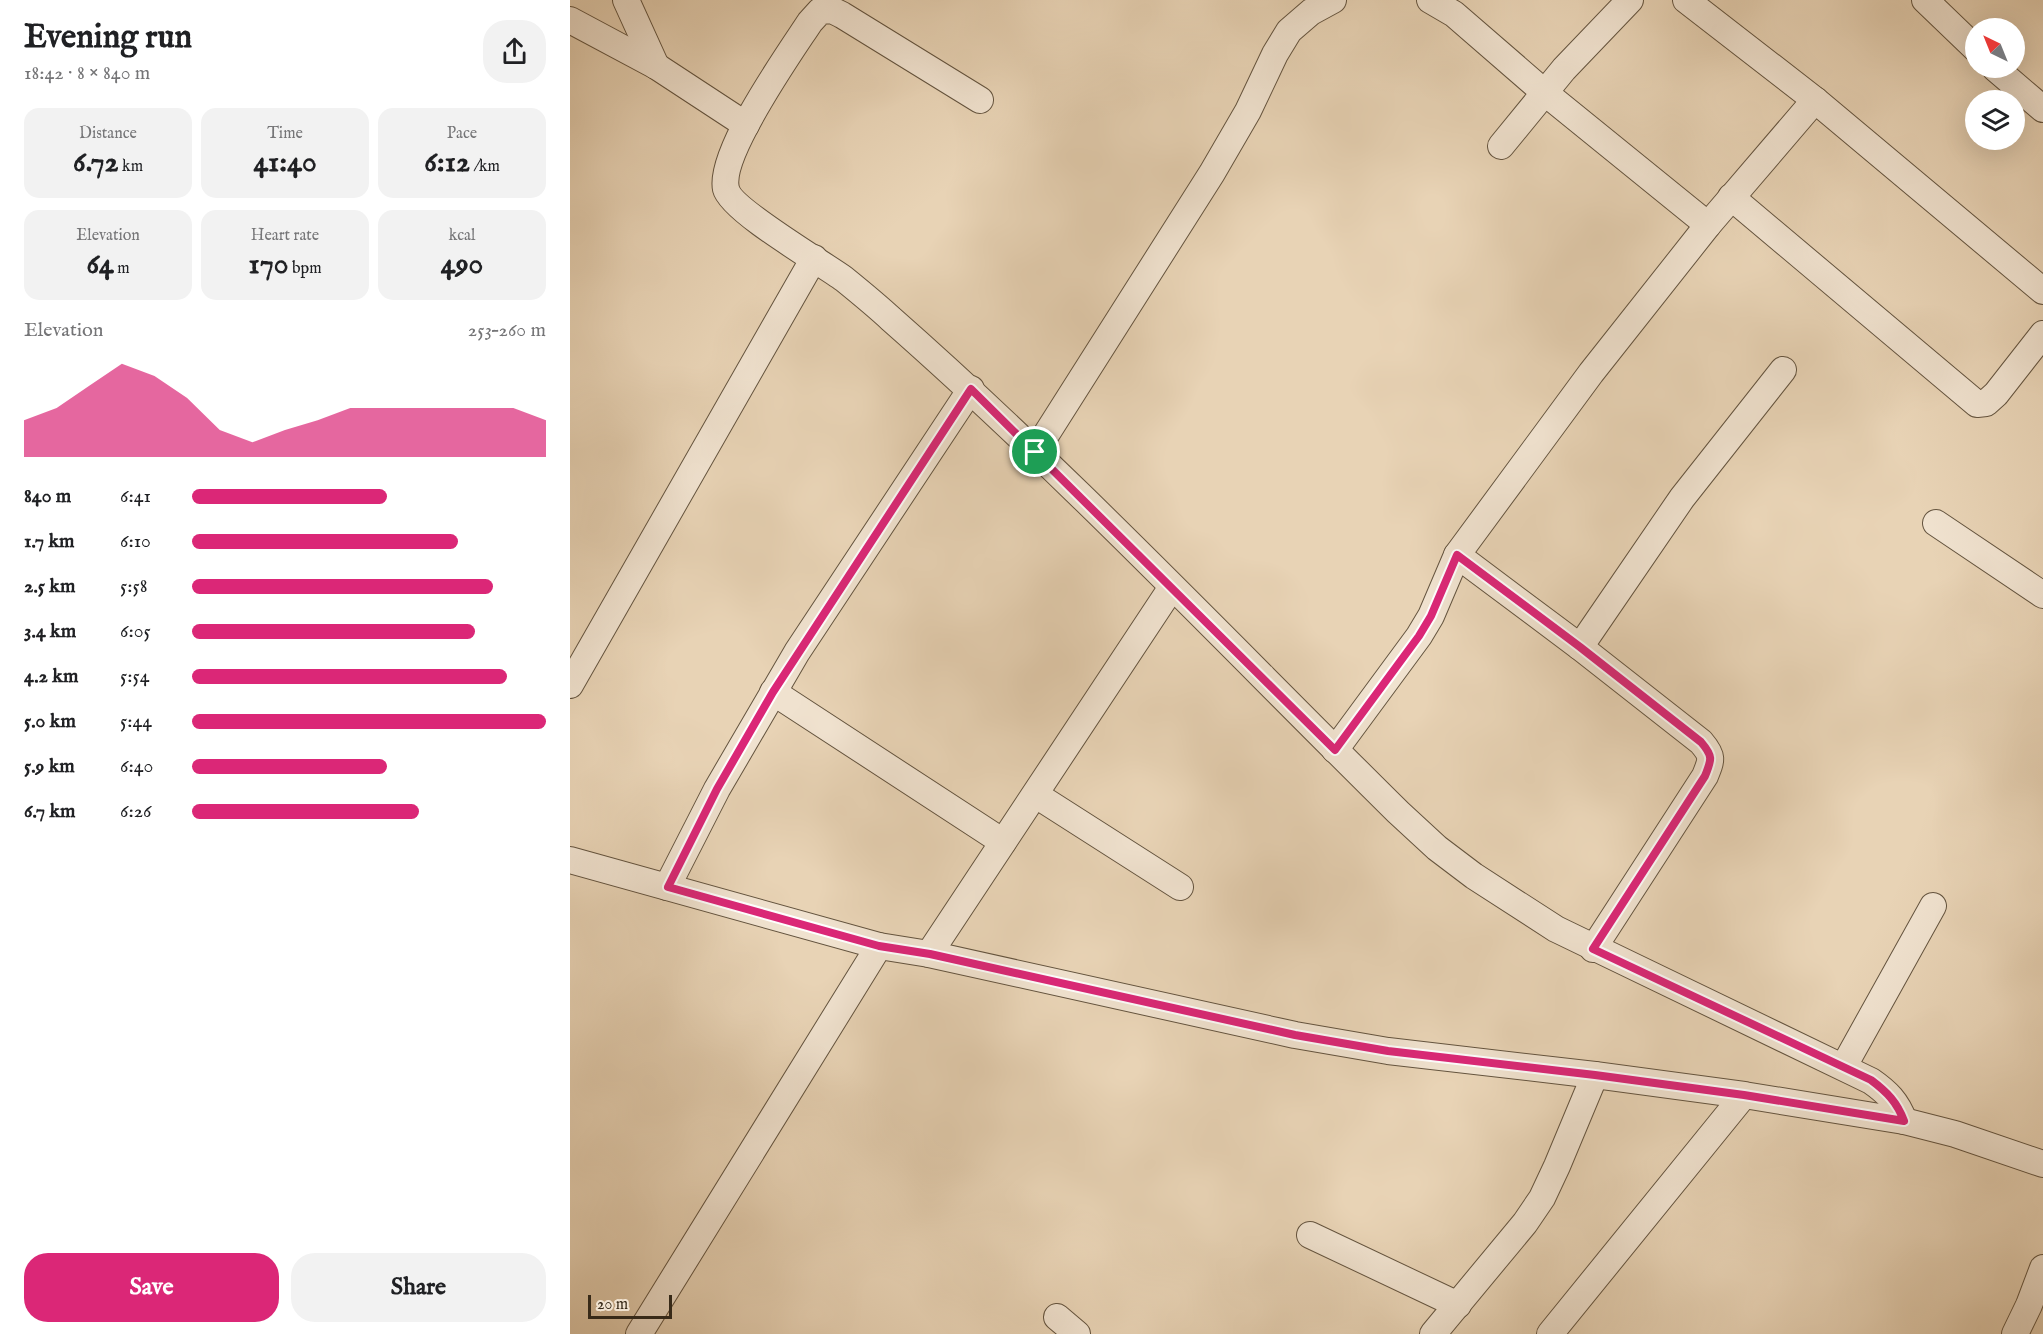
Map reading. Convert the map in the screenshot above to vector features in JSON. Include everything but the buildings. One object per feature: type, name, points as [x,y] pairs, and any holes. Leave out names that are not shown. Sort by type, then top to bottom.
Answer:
[{"type":"street","points":[[626,0],[656,66]]},
{"type":"street","points":[[1035,452],[1212,173],[1248,111],[1275,54],[1289,31],[1311,12],[1333,0]]},
{"type":"street","points":[[1430,0],[1454,14],[1544,93],[1708,225]]},
{"type":"street","points":[[1501,146],[1564,69],[1630,0]]},
{"type":"street","points":[[1686,0],[1815,100],[2043,291]]},
{"type":"street","points":[[1925,0],[1965,38]]},
{"type":"street","points":[[980,100],[842,15],[832,10],[820,11],[810,22],[746,125],[725,173],[726,191],[735,203],[752,216],[814,258],[875,304],[971,389],[1437,848],[1514,903],[1593,949],[1871,1080],[1887,1092],[1898,1105],[1904,1121]]},
{"type":"street","points":[[570,20],[656,66],[746,125]]},
{"type":"street","points":[[2007,78],[2043,109]]},
{"type":"street","points":[[1335,750],[1419,636],[1431,616],[1457,555],[1620,333],[1731,197],[1815,100]]},
{"type":"street","points":[[1731,197],[1977,404],[1986,403],[1996,394],[2042,340]]},
{"type":"street","points":[[570,686],[814,258]]},
{"type":"street","points":[[1580,647],[1682,498],[1783,370]]},
{"type":"street","points":[[668,887],[717,789],[773,692],[971,389]]},
{"type":"street","points":[[1936,523],[2043,595]]},
{"type":"street","points":[[1457,555],[1580,647],[1701,742],[1709,751],[1712,761],[1705,776],[1593,949]]},
{"type":"street","points":[[930,954],[1172,587]]},
{"type":"street","points":[[773,692],[1003,842]]},
{"type":"street","points":[[1036,795],[1180,887]]},
{"type":"street","points":[[570,860],[879,946],[930,954],[1295,1035],[1388,1051],[1744,1095],[1904,1121],[1955,1134],[2043,1164]]},
{"type":"street","points":[[1844,1066],[1933,906]]},
{"type":"street","points":[[639,1334],[879,946]]},
{"type":"street","points":[[1432,1334],[1525,1223],[1542,1198],[1595,1075]]},
{"type":"street","points":[[1550,1334],[1744,1095]]},
{"type":"street","points":[[1310,1235],[1458,1305]]},
{"type":"street","points":[[2015,1334],[2043,1268]]},
{"type":"street","points":[[1057,1317],[1077,1334]]},
{"type":"route","points":[[971,389],[1035,452],[1335,750],[1419,636],[1431,616],[1457,555],[1580,647],[1701,742],[1709,751],[1712,761],[1705,776],[1593,949],[1871,1080],[1887,1092],[1898,1105],[1904,1121],[1744,1095],[1388,1051],[1295,1035],[930,954],[879,946],[668,887],[717,789],[797,652],[971,389]]}]
